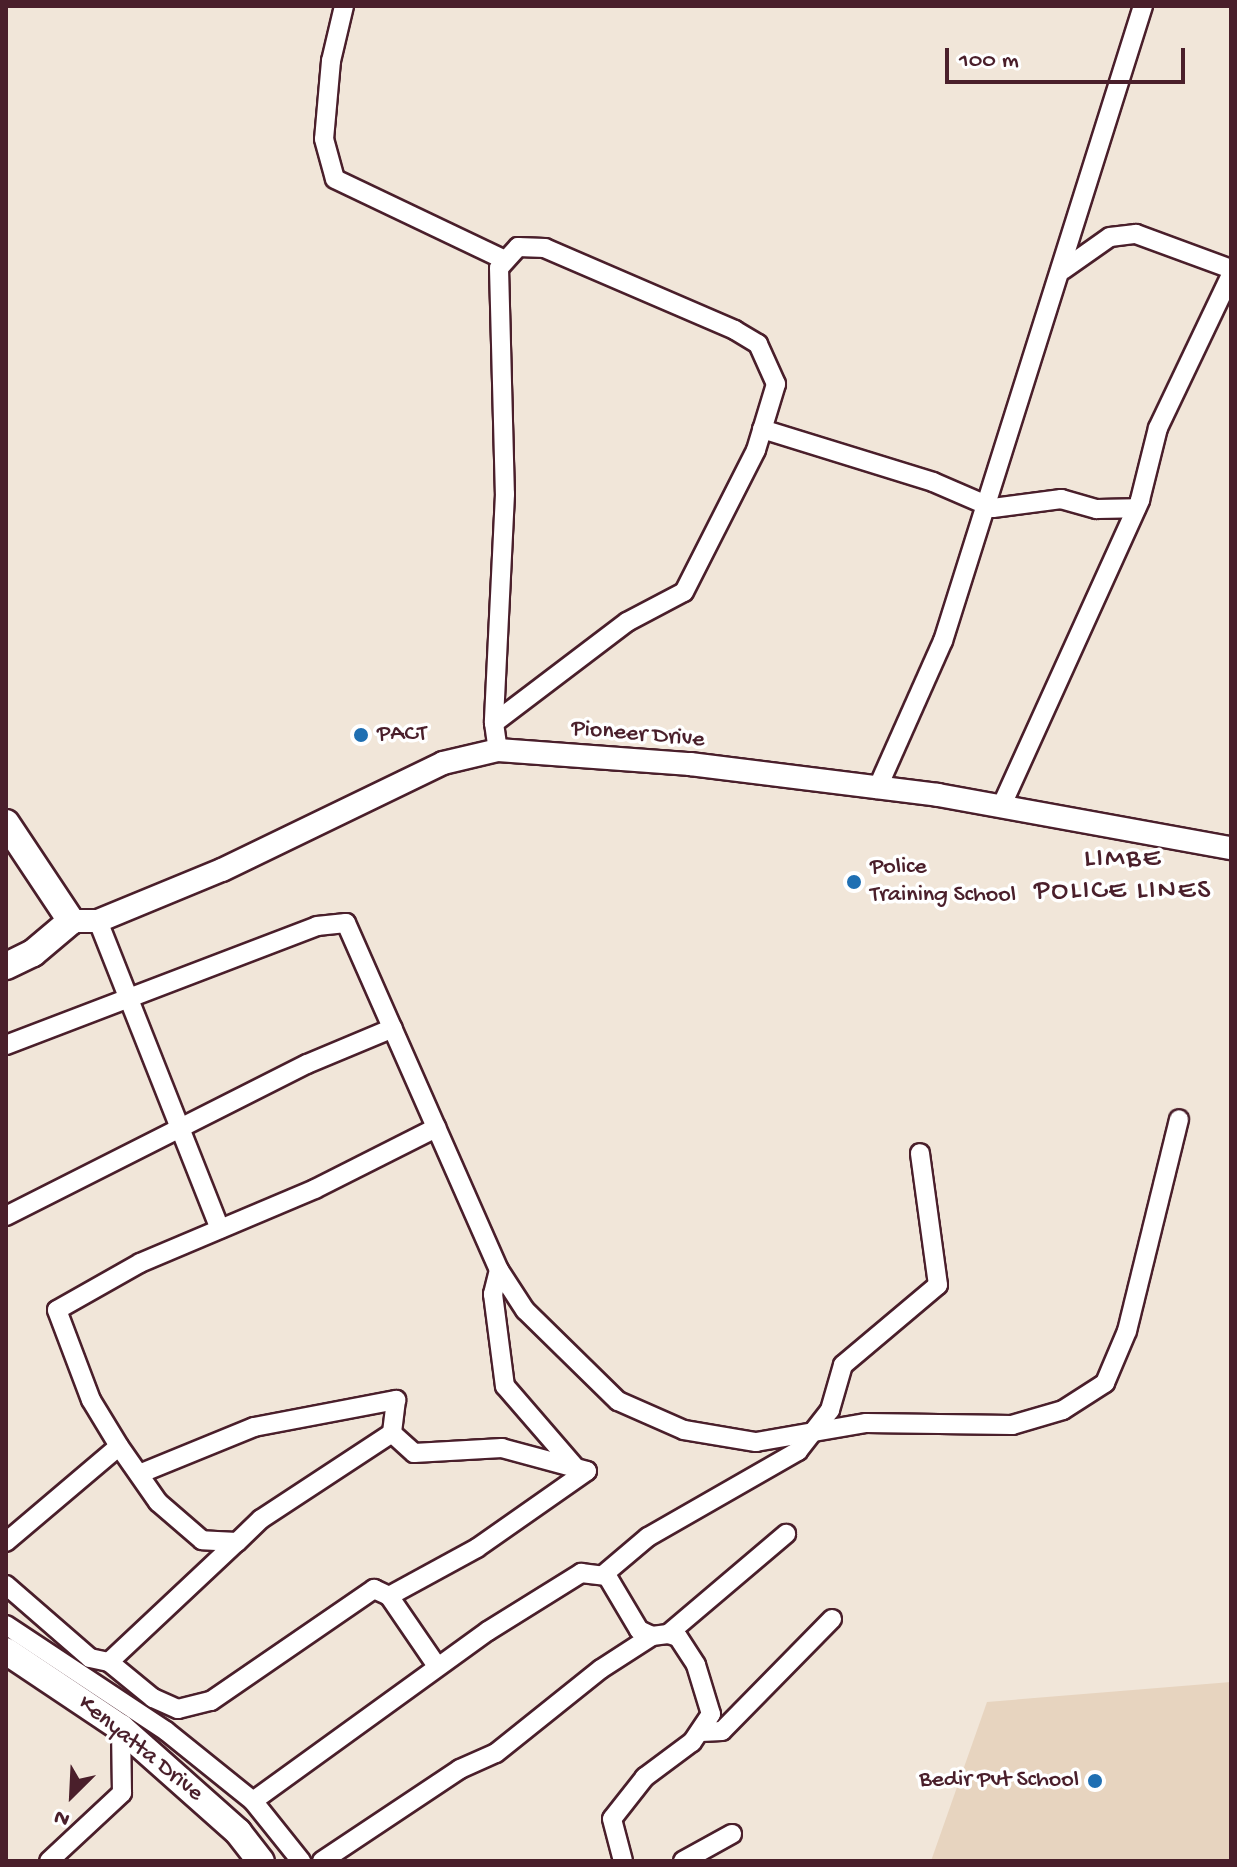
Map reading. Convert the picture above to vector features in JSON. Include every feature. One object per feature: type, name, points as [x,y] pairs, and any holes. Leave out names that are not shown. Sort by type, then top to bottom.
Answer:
[{"type":"main road","points":[[6,823],[71,921],[33,953],[6,966]]},
{"type":"main road","name":"Kenyatta Drive","points":[[6,1651],[121,1728],[191,1787],[254,1858]]},
{"type":"street","points":[[344,6],[331,61],[324,139],[335,179],[503,259]]},
{"type":"street","points":[[877,789],[943,641],[1143,6]]},
{"type":"street","points":[[1062,271],[1110,237],[1136,234],[1231,269]]},
{"type":"street","points":[[494,723],[627,622],[684,592],[756,450],[776,384],[758,344],[545,248],[518,247],[503,259]]},
{"type":"street","points":[[498,750],[494,723],[505,494],[503,259]]},
{"type":"street","points":[[1001,807],[1136,508],[1158,428],[1231,275]]},
{"type":"street","points":[[762,429],[988,502],[993,508],[1061,499],[1097,509],[1136,508]]},
{"type":"street","name":"Pioneer Drive","points":[[71,921],[98,921],[222,870],[443,763],[498,750],[690,764],[877,789],[1001,807],[1231,848]]},
{"type":"street","points":[[98,921],[183,1127],[220,1229]]},
{"type":"street","points":[[6,1045],[130,994],[338,922],[353,928],[393,1028],[499,1270],[525,1310],[618,1401],[684,1430],[756,1442],[866,1423],[1012,1425],[1063,1410],[1105,1383],[1127,1331],[1179,1119]]},
{"type":"street","points":[[6,1216],[183,1127],[393,1028]]},
{"type":"street","points":[[237,1542],[202,1540],[181,1526],[139,1474],[91,1400],[57,1310],[140,1263],[436,1128]]},
{"type":"street","points":[[603,1575],[648,1537],[798,1451],[830,1410],[843,1365],[938,1285],[920,1153]]},
{"type":"street","points":[[499,1270],[493,1294],[505,1386],[574,1466]]},
{"type":"street","points":[[139,1474],[254,1427],[396,1400],[392,1433]]},
{"type":"street","points":[[389,1596],[477,1548],[587,1471],[502,1448],[414,1453],[392,1433]]},
{"type":"street","points":[[109,1662],[237,1542],[286,1501],[392,1433]]},
{"type":"street","points":[[6,1542],[119,1446]]},
{"type":"street","points":[[322,1861],[460,1769],[496,1753],[570,1692],[660,1635],[786,1534]]},
{"type":"street","points":[[253,1801],[437,1666],[581,1573],[603,1575],[614,1582],[639,1630],[686,1646],[705,1683],[711,1714],[701,1732],[645,1777],[612,1819],[623,1861]]},
{"type":"street","points":[[6,1585],[90,1658],[109,1662],[153,1698],[178,1709],[194,1708],[370,1590],[389,1596],[437,1666]]},
{"type":"street","points":[[701,1732],[722,1731],[832,1619]]},
{"type":"street","points":[[6,1625],[166,1731],[253,1801],[301,1861]]},
{"type":"street","points":[[49,1861],[122,1793],[121,1728]]},
{"type":"street","points":[[683,1861],[732,1834]]},
{"type":"shaded area","name":"Bedir Pvt School","points":[[1231,1682],[1231,1861],[931,1861],[987,1702]]},
{"type":"place","name":"PACT","points":[[361,735]]},
{"type":"place","name":"Police Training School","points":[[854,882]]},
{"type":"place","name":"Bedir Pvt School","points":[[1095,1781]]},
{"type":"district","name":"LIMBE POLICE LINES","points":[[1123,876]]}]
